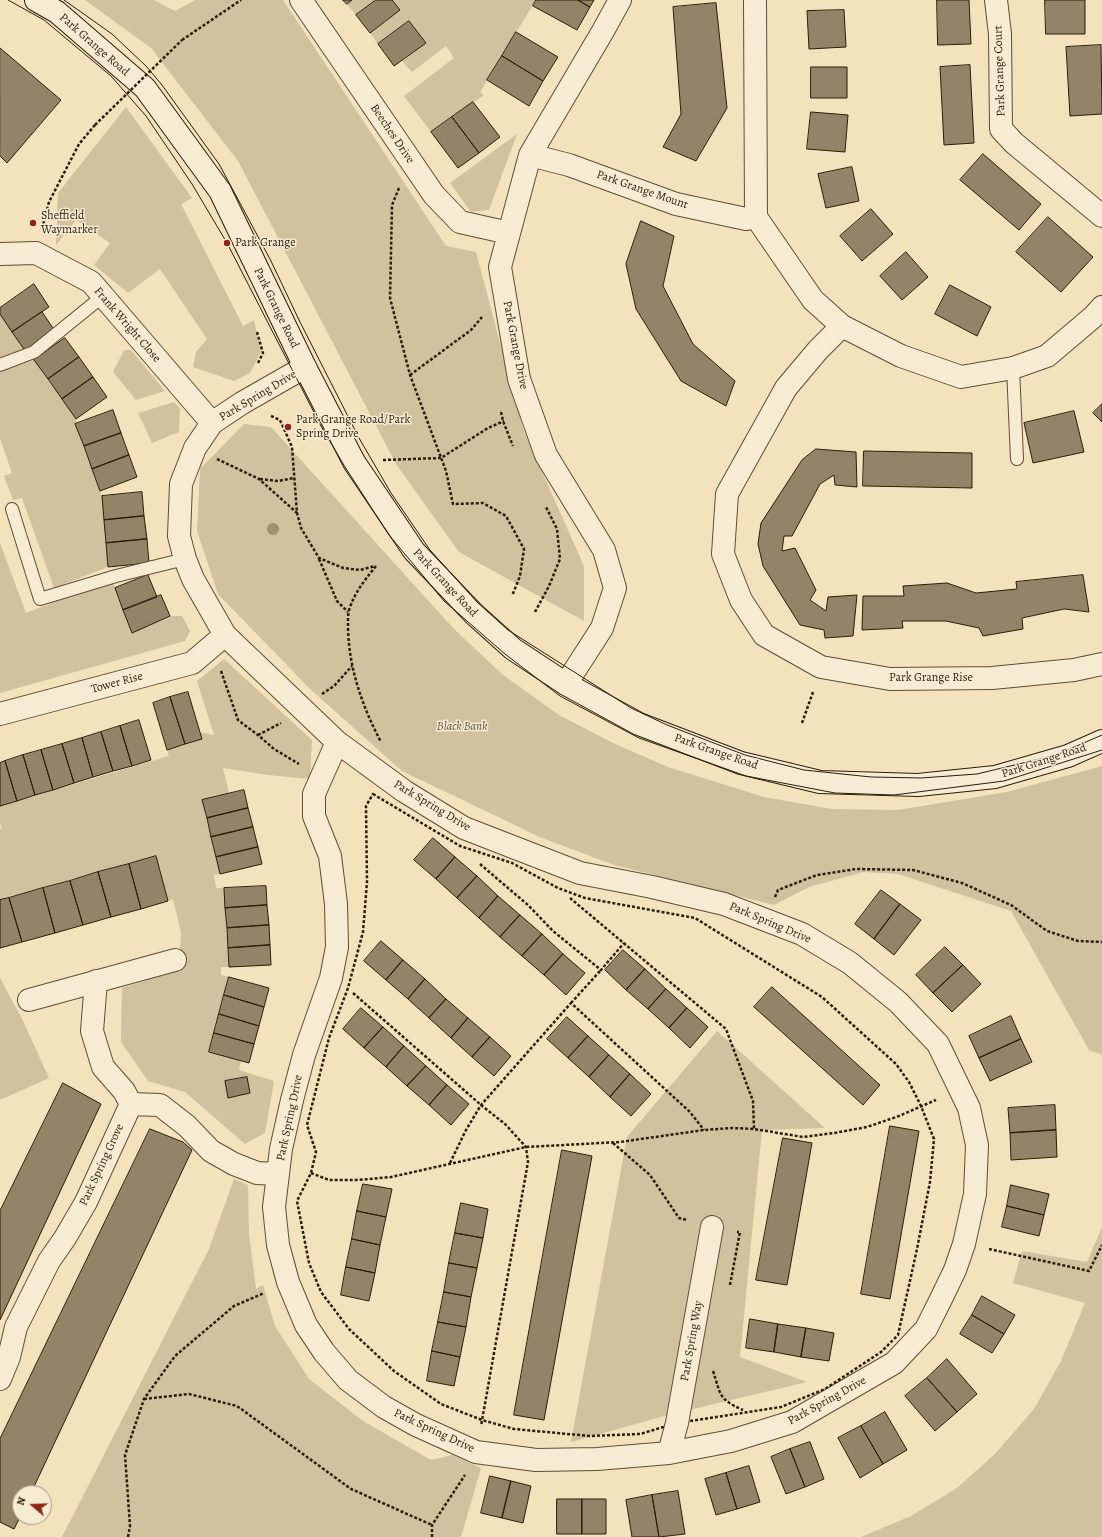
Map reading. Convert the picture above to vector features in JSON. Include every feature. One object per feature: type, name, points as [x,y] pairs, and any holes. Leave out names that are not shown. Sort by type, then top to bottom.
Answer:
[{"type":"street","name":"Park Grange Road","points":[[36,0],[57,12],[145,88],[220,191],[305,367],[354,462],[414,552],[474,614],[513,650],[566,684],[639,724],[741,763],[820,782],[918,785],[996,777],[1068,756],[1102,741]]},
{"type":"street","name":"Beeches Drive","points":[[300,0],[434,196],[460,222],[509,233]]},
{"type":"street","name":"Park Grange Drive","points":[[566,684],[602,628],[615,588],[604,550],[546,454],[520,380],[500,267],[530,155],[603,32],[620,0]]},
{"type":"street","points":[[755,0],[756,217],[813,300],[842,326],[901,356],[961,377],[1013,368],[1047,356],[1093,317],[1102,306]]},
{"type":"street","name":"Park Grange Court","points":[[996,0],[1000,34],[1001,129],[1014,143],[1102,216]]},
{"type":"street","name":"Park Grange Mount","points":[[530,155],[569,165],[676,204],[746,219],[756,217]]},
{"type":"street","name":"Frank Wright Close","points":[[0,254],[36,253],[91,282],[212,423]]},
{"type":"street","name":"Park Grange Rise","points":[[842,326],[818,350],[786,388],[727,494],[723,554],[741,600],[764,635],[821,667],[890,678],[992,678],[1074,670],[1102,664]]},
{"type":"street","name":"Park Spring Drive","points":[[305,367],[242,403],[212,423],[195,448],[181,484],[179,536],[184,559],[219,640],[302,707],[337,742],[404,791],[464,828],[572,870],[724,904],[802,934],[850,963],[898,1002],[938,1044],[969,1108],[977,1145],[975,1194],[964,1244],[955,1270],[926,1329],[894,1363],[792,1422],[731,1441],[669,1453],[597,1459],[536,1460],[476,1452],[416,1425],[384,1407],[348,1380],[324,1352],[306,1325],[288,1282],[278,1245],[274,1207],[281,1149],[304,1055],[339,983],[336,904],[330,856],[314,816],[314,794],[337,742]]},
{"type":"street","name":"Tower Rise","points":[[0,714],[192,662],[219,640]]},
{"type":"street","points":[[29,1000],[175,960]]},
{"type":"street","points":[[96,982],[92,1031],[103,1067],[124,1091],[131,1104],[160,1105],[187,1126],[211,1151],[234,1164],[257,1173],[278,1174]]},
{"type":"street","name":"Park Spring Grove","points":[[0,1379],[9,1357],[16,1327],[49,1261],[65,1238],[86,1202],[131,1104]]},
{"type":"street","name":"Park Spring Way","points":[[669,1453],[677,1424],[712,1227]]},
{"type":"lane","points":[[0,364],[34,352],[103,296]]},
{"type":"lane","points":[[1013,368],[1017,459]]},
{"type":"lane","points":[[12,509],[40,599],[116,576],[184,559]]},
{"type":"path","points":[[36,253],[48,202],[80,144],[95,125],[182,40],[241,0]]},
{"type":"path","points":[[411,162],[392,205],[390,298],[410,375],[446,471],[453,504],[483,503],[506,516],[524,549],[520,576],[512,596]]},
{"type":"path","points":[[410,375],[471,330],[504,290]]},
{"type":"path","points":[[256,327],[263,353],[256,366]]},
{"type":"path","points":[[268,414],[280,420],[292,448],[297,513],[301,528],[319,558],[337,601],[348,612]]},
{"type":"path","points":[[381,460],[441,458],[488,428],[503,421]]},
{"type":"path","points":[[195,448],[260,479],[297,513]]},
{"type":"path","points":[[260,479],[278,481],[294,478]]},
{"type":"path","points":[[319,558],[343,568],[360,570],[376,566],[357,589],[348,612],[348,641],[352,665],[369,719],[382,744]]},
{"type":"path","points":[[219,640],[238,720],[293,762],[322,774]]},
{"type":"path","points":[[302,707],[334,686],[352,665]]},
{"type":"path","points":[[802,723],[821,667]]},
{"type":"path","points":[[388,780],[373,794],[366,806],[367,882],[363,932],[339,983],[329,1038],[307,1125],[316,1152],[311,1174],[297,1201],[309,1263],[321,1292],[349,1329],[394,1371],[441,1404],[482,1420],[514,1429],[590,1436],[640,1434],[677,1424],[781,1407],[825,1389],[881,1352],[898,1335],[930,1182],[934,1139],[922,1106],[909,1082],[896,1064],[822,997],[696,918],[585,898],[558,888],[512,863],[460,846]]},
{"type":"path","points":[[367,792],[373,794],[466,851]]},
{"type":"path","points":[[477,861],[528,905],[553,931],[601,970]]},
{"type":"path","points":[[764,920],[778,890],[817,875],[856,869],[913,870],[962,883],[1011,905],[1047,931],[1078,941],[1102,942]]},
{"type":"path","points":[[558,888],[726,1029],[753,1101],[754,1129]]},
{"type":"path","points":[[449,1164],[466,1130],[482,1105],[624,943]]},
{"type":"path","points":[[339,983],[505,1124],[526,1147],[528,1162],[476,1452],[468,1470],[432,1526],[432,1537]]},
{"type":"path","points":[[571,1003],[690,1112],[704,1130]]},
{"type":"path","points":[[311,1174],[329,1180],[358,1180],[391,1177],[526,1147],[620,1142],[704,1130],[732,1128],[754,1129],[803,1136],[834,1133],[867,1127],[922,1106]]},
{"type":"path","points":[[964,1244],[1089,1271],[1102,1245]]},
{"type":"path","points":[[128,1537],[130,1526],[124,1455],[144,1399],[175,1356],[234,1306],[288,1282]]},
{"type":"path","points":[[713,1370],[721,1397],[731,1405],[749,1412]]},
{"type":"path","points":[[144,1399],[189,1394],[237,1406],[351,1489],[432,1526]]},
{"type":"green space","points":[[85,0],[154,0],[175,11],[195,0],[283,0],[446,246],[476,252],[523,429],[584,566],[584,621],[459,552],[396,464],[238,161],[151,48]]},
{"type":"green space","points":[[352,0],[376,0],[356,15],[347,4]]},
{"type":"green space","points":[[392,0],[536,0],[480,92],[484,95],[431,132],[404,96],[454,58],[446,46],[412,72],[402,61],[425,43],[409,21],[378,44],[370,33],[400,10]]},
{"type":"green space","points":[[126,107],[192,198],[181,204],[243,326],[254,320],[261,352],[250,373],[234,381],[193,367],[196,352],[207,339],[160,269],[128,293],[94,265],[110,243],[76,220],[56,245],[58,193]]},
{"type":"green space","points":[[517,134],[489,210],[471,212],[450,183]]},
{"type":"green space","points":[[0,314],[26,352],[0,358]]},
{"type":"green space","points":[[124,350],[131,350],[165,391],[136,400],[113,372]]},
{"type":"green space","points":[[34,360],[76,419],[76,424],[102,496],[108,567],[54,588],[22,498],[13,500],[4,476],[12,473],[0,439],[0,371]]},
{"type":"green space","points":[[174,402],[180,408],[179,432],[152,443],[138,413]]},
{"type":"green space","name":"Black Bank","points":[[244,424],[271,427],[454,629],[503,675],[559,715],[613,743],[668,767],[764,797],[832,809],[898,810],[1007,792],[1102,766],[1102,1055],[1089,1050],[1011,911],[898,874],[864,872],[809,887],[774,905],[614,865],[542,838],[402,771],[310,689],[218,594],[197,531],[200,469]]},
{"type":"green space","points":[[0,543],[26,613],[112,580],[132,633],[170,616],[182,616],[190,631],[185,641],[0,693]]},
{"type":"green space","points":[[224,659],[312,740],[310,779],[268,775],[223,768],[229,794],[203,800],[220,874],[214,875],[216,888],[224,888],[229,967],[221,967],[221,975],[229,977],[209,1052],[241,1061],[239,1070],[274,1081],[265,1133],[245,1144],[185,1092],[148,1081],[121,1042],[122,988],[179,970],[181,933],[173,899],[168,901],[156,856],[0,900],[0,829],[2,829],[0,822],[0,806],[169,756],[167,750],[201,739],[200,732],[214,735],[197,681]]},
{"type":"green space","points":[[0,978],[23,1021],[49,1078],[0,1100]]},
{"type":"green space","points":[[717,1031],[825,1128],[762,1130],[740,1357],[807,1382],[668,1415],[571,1442],[627,1137]]},
{"type":"green space","points":[[234,1179],[248,1185],[249,1233],[256,1289],[263,1285],[275,1326],[309,1379],[363,1421],[431,1460],[452,1455],[481,1468],[461,1537],[62,1537],[209,1249]]},
{"type":"green space","points":[[1102,1227],[1102,1537],[861,1537],[911,1516],[957,1488],[995,1454],[1034,1409],[1061,1361],[1085,1303],[1013,1283],[1022,1251],[1087,1262]]},
{"type":"building","points":[[343,0],[352,0],[347,4]]},
{"type":"building","points":[[376,0],[392,0],[400,10],[370,33],[356,15]]},
{"type":"building","points":[[536,0],[578,0],[590,7],[577,30],[533,6]]},
{"type":"building","points":[[578,0],[594,0],[590,7]]},
{"type":"building","points":[[937,0],[969,0],[971,44],[938,45]]},
{"type":"building","points":[[1045,0],[1085,0],[1085,34],[1046,34]]},
{"type":"building","points":[[716,3],[727,108],[696,161],[663,147],[681,114],[673,7]]},
{"type":"building","points":[[844,10],[846,47],[809,49],[807,11]]},
{"type":"building","points":[[409,21],[426,43],[394,66],[378,44]]},
{"type":"building","points":[[516,32],[558,57],[543,81],[502,56]]},
{"type":"building","points":[[1101,45],[1102,114],[1070,116],[1066,47]]},
{"type":"building","points":[[0,48],[61,100],[7,163],[0,156]]},
{"type":"building","points":[[502,56],[543,81],[529,106],[487,80]]},
{"type":"building","points":[[970,65],[974,143],[944,145],[940,67]]},
{"type":"building","points":[[811,67],[847,67],[847,98],[811,98]]},
{"type":"building","points":[[473,102],[500,137],[479,153],[452,117]]},
{"type":"building","points":[[811,112],[848,115],[845,152],[807,149]]},
{"type":"building","points":[[452,117],[479,153],[458,168],[431,132]]},
{"type":"building","points":[[983,154],[1041,204],[1019,230],[960,180]]},
{"type":"building","points":[[852,167],[859,201],[826,208],[818,174]]},
{"type":"building","points":[[871,209],[893,234],[862,261],[840,236]]},
{"type":"building","points":[[1048,217],[1093,257],[1061,292],[1016,252]]},
{"type":"building","points":[[641,221],[674,236],[663,286],[693,344],[735,381],[726,406],[681,381],[636,309],[626,264]]},
{"type":"building","points":[[906,252],[928,277],[902,300],[880,276]]},
{"type":"building","points":[[34,284],[49,307],[12,332],[0,314],[0,308]]},
{"type":"building","points":[[950,285],[991,307],[977,336],[935,314]]},
{"type":"building","points":[[42,312],[55,331],[26,352],[12,332]]},
{"type":"building","points":[[65,338],[79,357],[48,379],[34,360]]},
{"type":"building","points":[[79,357],[93,377],[62,399],[48,379]]},
{"type":"building","points":[[93,377],[107,397],[76,419],[62,399]]},
{"type":"building","points":[[1102,404],[1102,422],[1093,413]]},
{"type":"building","points":[[113,410],[121,433],[84,446],[75,424]]},
{"type":"building","points":[[1074,411],[1084,452],[1033,463],[1024,423]]},
{"type":"building","points":[[121,433],[129,455],[92,469],[84,446]]},
{"type":"building","points":[[816,449],[856,452],[857,487],[835,485],[834,475],[820,484],[792,536],[784,536],[782,551],[795,548],[816,590],[810,600],[826,611],[828,597],[857,595],[853,636],[825,638],[824,630],[800,625],[763,566],[758,544],[761,523],[802,460]]},
{"type":"building","points":[[864,451],[972,453],[972,488],[863,486]]},
{"type":"building","points":[[129,455],[137,477],[100,491],[92,469]]},
{"type":"building","points":[[142,492],[144,516],[104,520],[102,496]]},
{"type":"building","points":[[144,516],[147,539],[106,543],[104,520]]},
{"type":"building","points":[[147,539],[149,563],[108,567],[106,543]]},
{"type":"building","points":[[148,575],[157,597],[123,610],[115,588]]},
{"type":"building","points":[[1083,575],[1089,612],[1064,609],[1022,618],[1023,629],[983,636],[979,628],[946,621],[902,621],[903,628],[862,630],[863,596],[904,596],[903,586],[947,583],[976,593],[1017,589],[1016,582]]},
{"type":"building","points":[[161,595],[170,616],[132,633],[123,610]]},
{"type":"building","points":[[188,692],[202,739],[185,744],[170,697]]},
{"type":"building","points":[[170,697],[185,744],[167,750],[153,703]]},
{"type":"building","points":[[139,720],[151,760],[132,766],[120,726]]},
{"type":"building","points":[[120,726],[132,766],[113,771],[101,732]]},
{"type":"building","points":[[101,732],[113,771],[93,777],[82,738]]},
{"type":"building","points":[[82,738],[93,777],[74,783],[62,744]]},
{"type":"building","points":[[62,744],[74,783],[53,790],[41,750]]},
{"type":"building","points":[[41,750],[53,790],[35,795],[23,755]]},
{"type":"building","points":[[23,755],[35,795],[17,801],[5,761]]},
{"type":"building","points":[[5,761],[17,801],[0,806],[0,763]]},
{"type":"building","points":[[244,790],[248,808],[207,818],[202,800]]},
{"type":"building","points":[[248,808],[253,827],[211,837],[207,818]]},
{"type":"building","points":[[253,827],[258,847],[216,857],[211,837]]},
{"type":"building","points":[[433,838],[455,857],[436,879],[414,860]]},
{"type":"building","points":[[258,847],[262,864],[220,874],[216,857]]},
{"type":"building","points":[[156,856],[168,901],[141,909],[129,864]]},
{"type":"building","points":[[455,857],[477,876],[457,898],[436,879]]},
{"type":"building","points":[[129,864],[141,909],[111,917],[98,872]]},
{"type":"building","points":[[98,872],[111,917],[83,925],[70,881]]},
{"type":"building","points":[[477,876],[498,896],[479,918],[457,898]]},
{"type":"building","points":[[70,881],[83,925],[55,933],[43,888]]},
{"type":"building","points":[[266,886],[267,905],[225,908],[224,888]]},
{"type":"building","points":[[43,888],[55,933],[22,942],[9,898]]},
{"type":"building","points":[[881,890],[900,904],[874,939],[855,924]]},
{"type":"building","points":[[498,896],[520,915],[500,937],[479,918]]},
{"type":"building","points":[[9,898],[22,942],[0,948],[0,900]]},
{"type":"building","points":[[900,904],[921,920],[894,955],[874,939]]},
{"type":"building","points":[[267,905],[269,925],[227,928],[225,908]]},
{"type":"building","points":[[520,915],[542,934],[522,956],[500,937]]},
{"type":"building","points":[[269,925],[270,945],[228,948],[227,928]]},
{"type":"building","points":[[542,934],[563,954],[544,975],[522,956]]},
{"type":"building","points":[[381,941],[403,960],[386,980],[364,961]]},
{"type":"building","points":[[270,945],[271,965],[229,967],[228,948]]},
{"type":"building","points":[[945,947],[963,965],[933,993],[916,975]]},
{"type":"building","points":[[623,950],[645,969],[626,990],[605,970]]},
{"type":"building","points":[[563,954],[585,973],[566,995],[544,975]]},
{"type":"building","points":[[403,960],[425,979],[408,999],[386,980]]},
{"type":"building","points":[[963,965],[981,984],[952,1012],[933,993]]},
{"type":"building","points":[[645,969],[666,989],[648,1009],[626,990]]},
{"type":"building","points":[[229,977],[269,988],[264,1007],[224,995]]},
{"type":"building","points":[[425,979],[446,999],[429,1018],[408,999]]},
{"type":"building","points":[[772,987],[880,1085],[863,1105],[754,1007]]},
{"type":"building","points":[[666,989],[687,1008],[669,1028],[648,1009]]},
{"type":"building","points":[[224,995],[264,1007],[259,1026],[219,1014]]},
{"type":"building","points":[[446,999],[468,1018],[451,1038],[429,1018]]},
{"type":"building","points":[[361,1008],[383,1027],[364,1048],[343,1029]]},
{"type":"building","points":[[687,1008],[708,1027],[690,1048],[669,1028]]},
{"type":"building","points":[[219,1014],[259,1026],[254,1044],[214,1033]]},
{"type":"building","points":[[1011,1016],[1021,1039],[979,1058],[969,1036]]},
{"type":"building","points":[[567,1017],[588,1036],[568,1058],[547,1039]]},
{"type":"building","points":[[468,1018],[490,1037],[472,1057],[451,1038]]},
{"type":"building","points":[[383,1027],[404,1046],[386,1067],[364,1048]]},
{"type":"building","points":[[214,1033],[254,1044],[249,1063],[209,1052]]},
{"type":"building","points":[[588,1036],[609,1055],[589,1077],[568,1058]]},
{"type":"building","points":[[490,1037],[511,1056],[494,1076],[472,1057]]},
{"type":"building","points":[[1021,1039],[1032,1062],[990,1081],[979,1058]]},
{"type":"building","points":[[404,1046],[426,1066],[407,1086],[386,1067]]},
{"type":"building","points":[[609,1055],[630,1074],[610,1097],[589,1077]]},
{"type":"building","points":[[426,1066],[447,1085],[429,1105],[407,1086]]},
{"type":"building","points":[[630,1074],[651,1094],[631,1116],[610,1097]]},
{"type":"building","points":[[247,1077],[250,1093],[228,1098],[225,1081]]},
{"type":"building","points":[[63,1083],[101,1104],[0,1320],[0,1211]]},
{"type":"building","points":[[447,1085],[469,1104],[451,1125],[429,1105]]},
{"type":"building","points":[[1055,1105],[1056,1130],[1010,1133],[1008,1108]]},
{"type":"building","points":[[890,1126],[919,1131],[890,1299],[861,1294]]},
{"type":"building","points":[[150,1129],[183,1142],[192,1150],[35,1485],[12,1485],[12,1525],[16,1525],[14,1529],[0,1522],[0,1439]]},
{"type":"building","points":[[1056,1130],[1057,1157],[1011,1160],[1010,1133]]},
{"type":"building","points":[[783,1138],[812,1143],[787,1285],[756,1280]]},
{"type":"building","points":[[562,1150],[592,1156],[544,1420],[514,1415]]},
{"type":"building","points":[[363,1184],[392,1189],[386,1217],[357,1211]]},
{"type":"building","points":[[1011,1185],[1049,1194],[1044,1215],[1007,1206]]},
{"type":"building","points":[[461,1203],[488,1209],[483,1238],[455,1233]]},
{"type":"building","points":[[1007,1206],[1044,1215],[1039,1236],[1002,1227]]},
{"type":"building","points":[[357,1211],[386,1217],[380,1245],[352,1239]]},
{"type":"building","points":[[455,1233],[483,1238],[477,1268],[449,1263]]},
{"type":"building","points":[[352,1239],[380,1245],[375,1273],[346,1267]]},
{"type":"building","points":[[449,1263],[477,1268],[471,1297],[444,1292]]},
{"type":"building","points":[[346,1267],[375,1273],[369,1301],[341,1295]]},
{"type":"building","points":[[444,1292],[471,1297],[466,1327],[438,1322]]},
{"type":"building","points":[[982,1296],[1015,1315],[1004,1334],[972,1315]]},
{"type":"building","points":[[972,1315],[1004,1334],[992,1353],[960,1334]]},
{"type":"building","points":[[750,1319],[778,1324],[774,1352],[746,1348]]},
{"type":"building","points":[[438,1322],[466,1327],[460,1357],[432,1351]]},
{"type":"building","points":[[778,1324],[806,1328],[801,1357],[774,1352]]},
{"type":"building","points":[[806,1328],[834,1333],[829,1361],[801,1357]]},
{"type":"building","points":[[432,1351],[460,1357],[454,1386],[427,1381]]},
{"type":"building","points":[[947,1359],[977,1394],[957,1412],[927,1378]]},
{"type":"building","points":[[927,1378],[957,1412],[935,1431],[905,1396]]},
{"type":"building","points":[[885,1412],[907,1450],[883,1464],[861,1426]]},
{"type":"building","points":[[861,1426],[883,1464],[860,1478],[838,1438]]},
{"type":"building","points":[[810,1442],[824,1479],[805,1487],[790,1449]]},
{"type":"building","points":[[790,1449],[805,1487],[786,1494],[771,1457]]},
{"type":"building","points":[[749,1466],[760,1502],[737,1509],[726,1473]]},
{"type":"building","points":[[726,1473],[737,1509],[716,1515],[705,1479]]},
{"type":"building","points":[[490,1476],[511,1481],[502,1518],[481,1513]]},
{"type":"building","points":[[511,1481],[531,1486],[523,1523],[502,1518]]},
{"type":"building","points":[[678,1491],[685,1534],[659,1537],[652,1495]]},
{"type":"building","points":[[652,1495],[659,1537],[632,1537],[626,1500]]},
{"type":"building","points":[[557,1499],[582,1499],[582,1534],[557,1534]]},
{"type":"building","points":[[582,1499],[606,1499],[606,1534],[582,1534]]},
{"type":"tram line","points":[[8,0],[44,20],[111,76],[146,116],[192,184],[227,243],[321,426],[345,467],[389,535],[444,601],[505,654],[560,696],[639,738],[746,776],[835,793],[894,795],[1004,781],[1102,750]]},
{"type":"tram line","points":[[64,0],[112,34],[146,66],[162,85],[219,164],[270,259],[359,438],[391,493],[430,550],[477,602],[508,630],[631,708],[667,725],[745,755],[804,770],[871,777],[921,778],[977,774],[1056,755],[1102,735]]},
{"type":"place","name":"Sheffield Waymarker","points":[[33,223]]},
{"type":"place","name":"Park Grange","points":[[227,243]]},
{"type":"place","name":"Park Grange Road/Park Spring Drive","points":[[288,427]]}]
